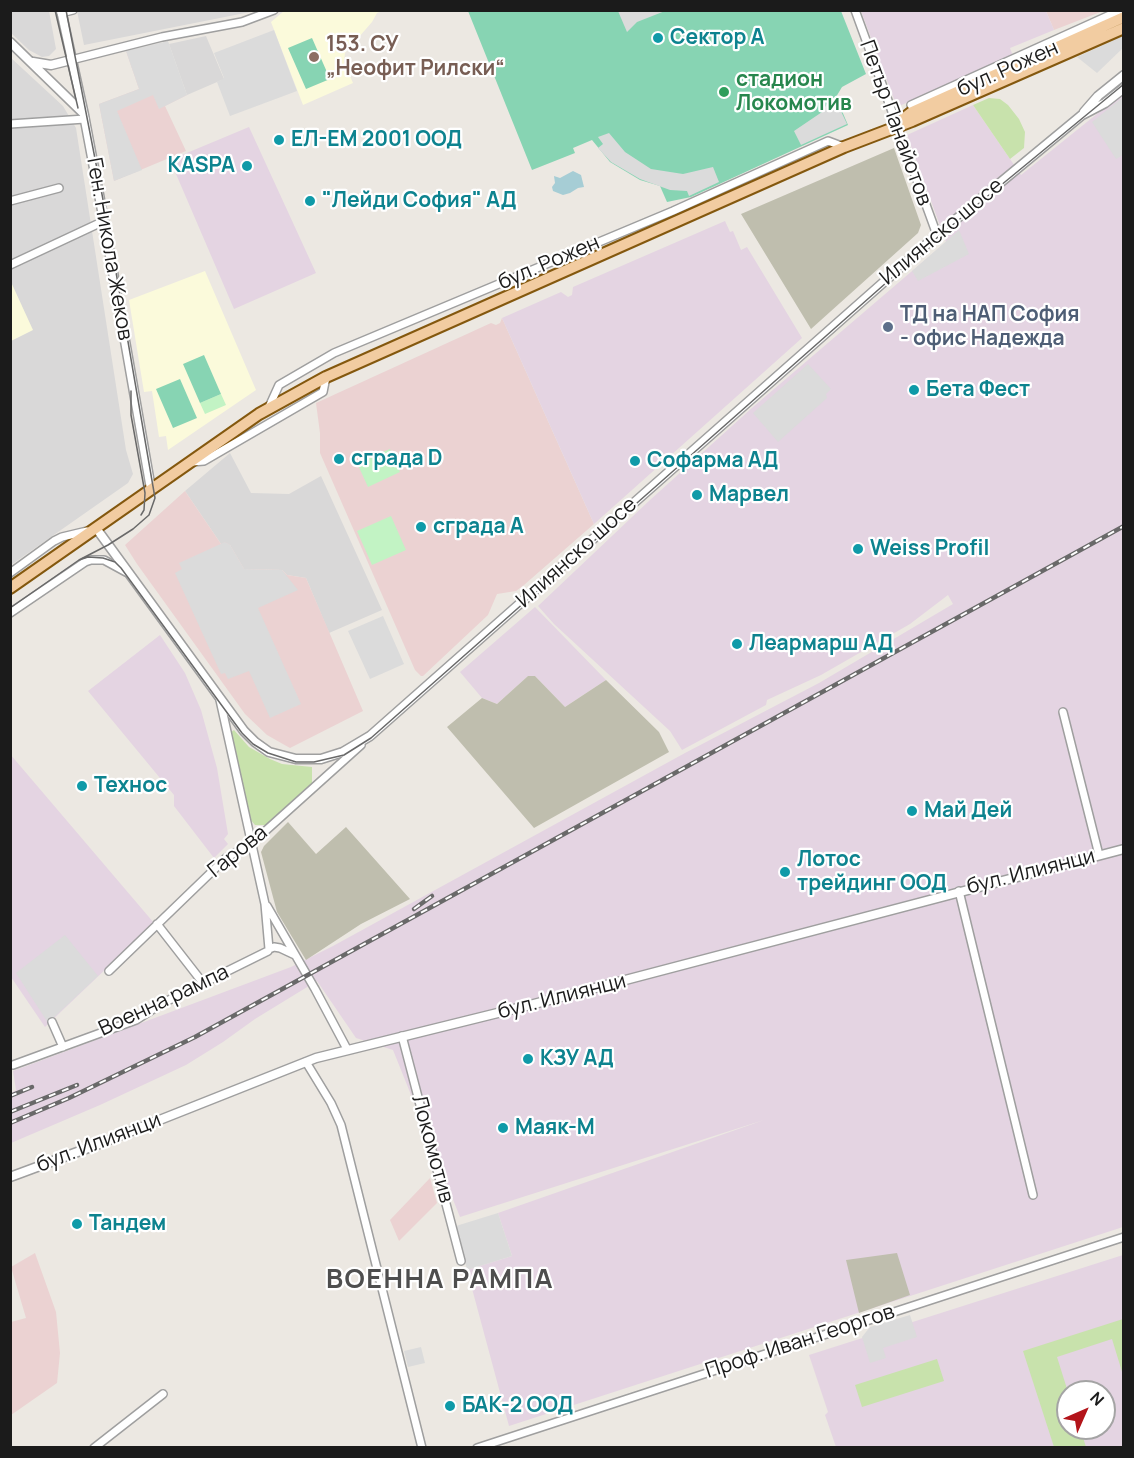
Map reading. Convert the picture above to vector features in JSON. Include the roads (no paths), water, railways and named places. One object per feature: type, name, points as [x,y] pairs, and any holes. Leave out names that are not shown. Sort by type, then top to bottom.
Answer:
[{"type":"main road","name":"бул. Рожен","points":[[896,126],[912,112],[1124,17]]},
{"type":"main road","name":"бул. Рожен","points":[[10,588],[269,408],[326,377],[844,147],[912,121],[1124,28]]},
{"type":"street","points":[[61,12],[73,10]]},
{"type":"street","points":[[32,62],[51,65],[162,37],[242,22],[274,10]]},
{"type":"street","name":"Петър Панайотов","points":[[855,10],[937,235]]},
{"type":"street","name":"бул. Рожен","points":[[911,105],[1121,10]]},
{"type":"street","name":"Ген. Никола Жеков","points":[[61,12],[104,221],[151,489]]},
{"type":"street","points":[[10,42],[84,117]]},
{"type":"street","name":"Илиянско шосе","points":[[96,528],[219,697],[255,742],[269,752],[286,758],[305,760],[333,756],[370,736],[937,235],[1082,115],[1098,96],[1124,75]]},
{"type":"street","name":"Илиянско шосе","points":[[1082,115],[1105,103],[1124,88]]},
{"type":"street","points":[[10,124],[84,117]]},
{"type":"street","name":"бул. Рожен","points":[[269,408],[279,385],[334,353],[673,211],[828,141],[844,147]]},
{"type":"street","points":[[10,201],[59,188]]},
{"type":"street","points":[[10,266],[104,221]]},
{"type":"street","name":"бул. Рожен","points":[[189,462],[204,461],[323,392],[326,377]]},
{"type":"street","name":"бул. Рожен","points":[[11,571],[62,537],[96,528]]},
{"type":"street","points":[[10,613],[78,565],[92,560],[104,560],[114,564],[131,576]]},
{"type":"street","points":[[219,697],[265,904],[267,951],[274,947],[280,948],[296,956]]},
{"type":"street","points":[[1063,712],[1099,855]]},
{"type":"street","name":"Гарова","points":[[109,971],[226,858],[252,843],[370,736]]},
{"type":"street","name":"бул. Илиянци","points":[[10,1177],[306,1062],[347,1049],[751,948],[1124,849]]},
{"type":"street","points":[[959,891],[1033,1195]]},
{"type":"street","points":[[265,904],[347,1049]]},
{"type":"street","points":[[157,924],[203,982]]},
{"type":"street","name":"Военна рампа","points":[[14,1065],[136,1020],[161,1004],[267,951]]},
{"type":"street","points":[[52,1022],[63,1047]]},
{"type":"street","name":"Локомотив","points":[[402,1036],[461,1261]]},
{"type":"street","points":[[306,1062],[331,1103],[340,1125],[422,1448]]},
{"type":"street","name":"Проф. Иван Георгов","points":[[477,1448],[1124,1237]]},
{"type":"street","points":[[94,1448],[163,1394]]},
{"type":"water","points":[[573,171],[581,175],[584,187],[563,195],[553,191],[554,176],[560,178]]},
{"type":"tram line","points":[[55,10],[78,108]]},
{"type":"tram line","points":[[10,608],[79,560],[133,529],[149,515],[155,498],[107,220],[66,10]]},
{"type":"tram line","points":[[79,560],[88,557],[103,558],[115,562],[121,568],[242,733],[253,744],[268,753],[296,762],[314,762],[344,755],[371,738],[938,237],[1124,84]]},
{"type":"tram line","points":[[131,391],[131,415],[145,493],[144,510],[141,515]]},
{"type":"railway","points":[[10,1123],[69,1098],[195,1037],[1124,526]]},
{"type":"railway","points":[[414,909],[432,896]]},
{"type":"railway","points":[[10,1112],[77,1085]]},
{"type":"railway","points":[[10,1096],[32,1087]]},
{"type":"place","name":"Сектор А","points":[[658,38]]},
{"type":"place","name":"153. СУ „Неофит Рилски“","points":[[314,57]]},
{"type":"place","name":"стадион Локомотив","points":[[724,92]]},
{"type":"place","name":"ЕЛ-ЕМ 2001 ООД","points":[[279,140]]},
{"type":"place","name":"KASPA","points":[[247,166]]},
{"type":"place","name":"\"Лейди София\" АД","points":[[310,201]]},
{"type":"place","name":"ТД на НАП София - офис Надежда","points":[[888,327]]},
{"type":"place","name":"Бета Фест","points":[[914,390]]},
{"type":"place","name":"сграда D","points":[[339,459]]},
{"type":"place","name":"Софарма АД","points":[[635,461]]},
{"type":"place","name":"Марвел","points":[[697,495]]},
{"type":"place","name":"сграда А","points":[[421,527]]},
{"type":"place","name":"Weiss Profil","points":[[858,549]]},
{"type":"place","name":"Леармарш АД","points":[[737,644]]},
{"type":"place","name":"Технос","points":[[82,786]]},
{"type":"place","name":"Май Дей","points":[[912,811]]},
{"type":"place","name":"Лотос трейдинг ООД","points":[[785,872]]},
{"type":"place","name":"КЗУ АД","points":[[528,1059]]},
{"type":"place","name":"Маяк-М","points":[[503,1128]]},
{"type":"place","name":"Тандем","points":[[77,1224]]},
{"type":"place","name":"БАК-2 ООД","points":[[450,1406]]},
{"type":"district","name":"ВОЕННА РАМПА","points":[[440,1280]]}]
